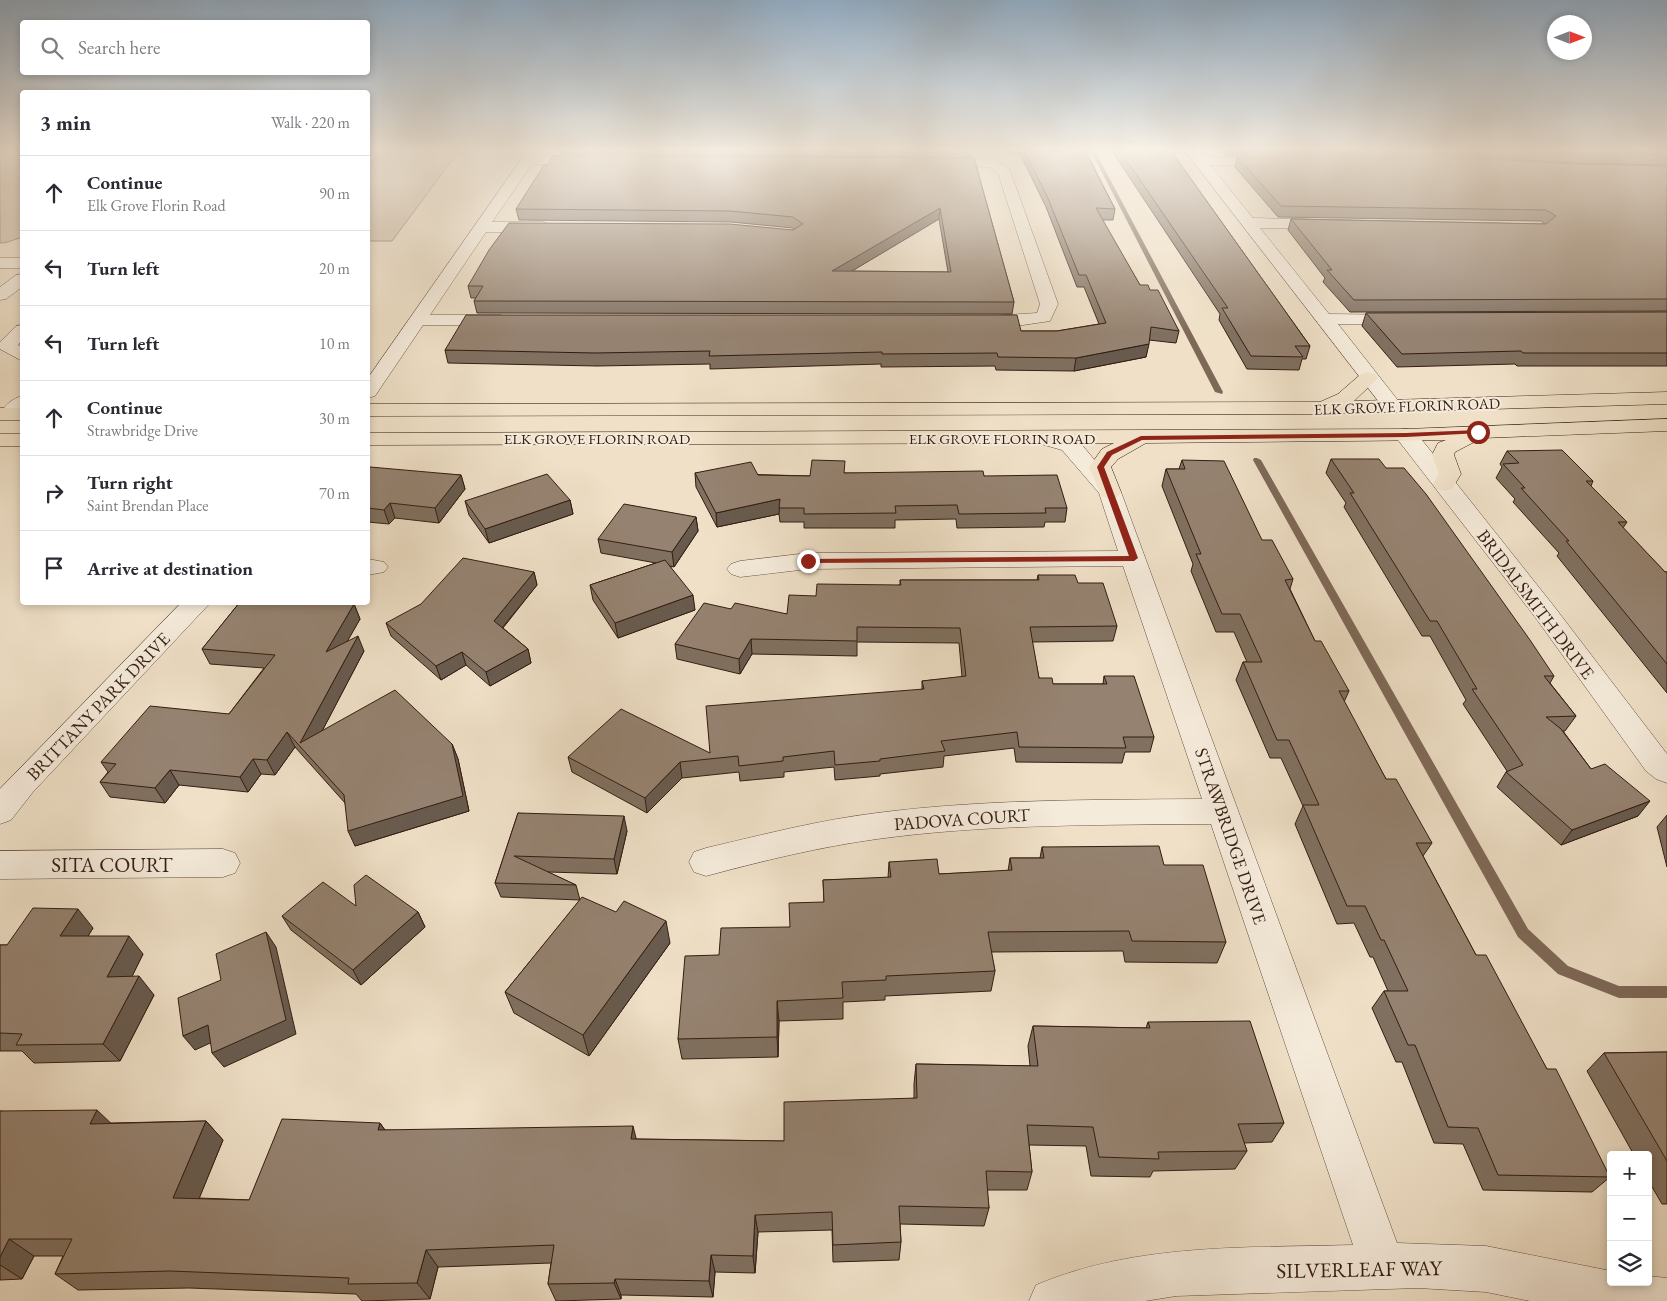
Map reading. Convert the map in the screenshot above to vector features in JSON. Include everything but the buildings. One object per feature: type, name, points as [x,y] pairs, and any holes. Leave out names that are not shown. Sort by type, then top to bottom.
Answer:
[{"type":"main road","points":[[1319,408],[1343,400],[1356,392],[1368,378]]},
{"type":"main road","name":"ELK GROVE FLORIN ROAD","points":[[370,410],[1319,408],[1667,398]]},
{"type":"main road","points":[[1406,435],[1410,427],[1422,422],[1461,419],[1484,404]]},
{"type":"main road","points":[[1299,436],[1332,423],[1372,422],[1388,417],[1392,407]]},
{"type":"main road","name":"ELK GROVE FLORIN ROAD","points":[[370,439],[1141,438],[1406,435],[1667,426]]},
{"type":"main road","points":[[1444,484],[1450,474],[1443,455],[1446,448],[1453,442],[1478,432]]},
{"type":"main road","points":[[1110,492],[1100,467],[1110,454],[1141,438]]},
{"type":"main road","points":[[0,440],[20,440]]},
{"type":"street","points":[[370,389],[493,212]]},
{"type":"street","points":[[966,321],[1016,321],[1044,317],[1049,304],[1018,212]]},
{"type":"street","points":[[1240,212],[1392,407]]},
{"type":"street","points":[[1249,223],[1345,223]]},
{"type":"street","points":[[482,227],[555,227]]},
{"type":"street","points":[[0,263],[20,263]]},
{"type":"street","points":[[0,295],[20,280]]},
{"type":"street","points":[[1323,319],[1414,319]]},
{"type":"street","points":[[419,320],[519,320]]},
{"type":"street","points":[[20,332],[7,346],[20,353]]},
{"type":"street","name":"BRIDALSMITH DRIVE","points":[[1406,435],[1544,611],[1623,720],[1657,763],[1667,771]]},
{"type":"street","name":"STRAWBRIDGE DRIVE","points":[[1042,437],[1070,445],[1110,492],[1383,1266]]},
{"type":"street","points":[[740,570],[808,561],[1134,558]]},
{"type":"street","name":"BRITTANY PARK DRIVE","points":[[0,811],[22,784],[195,605]]},
{"type":"street","name":"PADOVA COURT","points":[[706,862],[804,837],[899,823],[994,815],[1222,812]]},
{"type":"street","name":"SITA COURT","points":[[0,865],[224,863]]},
{"type":"street","name":"SILVERLEAF WAY","points":[[1052,1301],[1098,1286],[1176,1272],[1418,1265],[1486,1270],[1596,1292],[1667,1301]]},
{"type":"shaded area","points":[[0,212],[20,212],[20,238],[0,243]]},
{"type":"shaded area","points":[[370,212],[414,212],[392,241],[370,241]]},
{"type":"waterway","points":[[1125,212],[1219,392]]},
{"type":"waterway","points":[[1257,460],[1523,933],[1563,970],[1619,992],[1667,992]]},
{"type":"route","points":[[808,561],[1134,558],[1100,467],[1110,454],[1120,447],[1141,438],[1406,435],[1478,432]]}]
